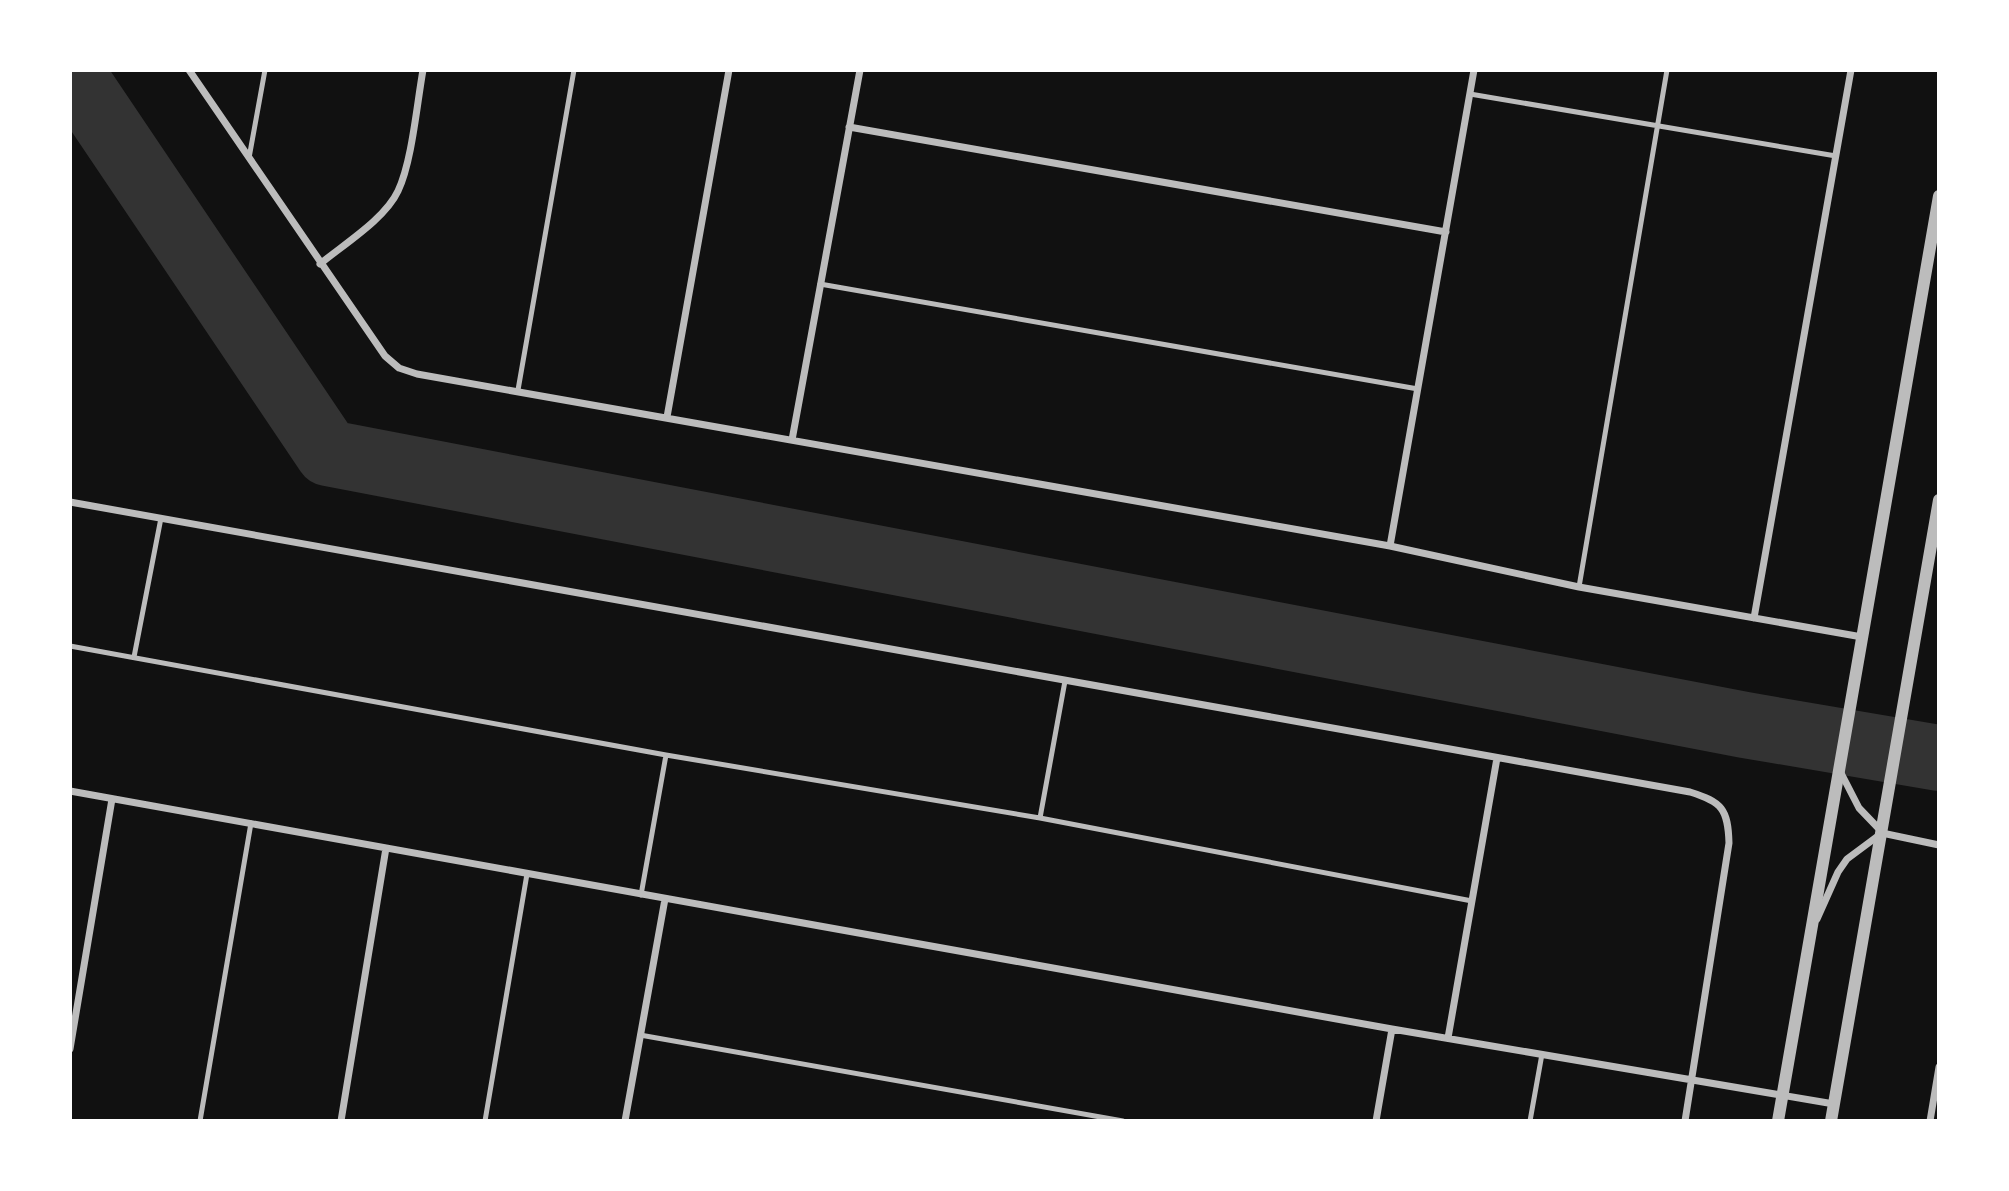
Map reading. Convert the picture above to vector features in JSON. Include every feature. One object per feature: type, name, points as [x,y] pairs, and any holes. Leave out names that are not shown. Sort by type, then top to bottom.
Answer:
[{"type":"street","points":[[189,70],[385,356],[399,368],[416,374],[519,390],[1390,546],[1579,586],[1862,637]]},
{"type":"street","points":[[320,264],[381,214],[398,192],[406,167],[423,70]]},
{"type":"street","points":[[667,417],[729,70]]},
{"type":"street","points":[[792,440],[860,70]]},
{"type":"street","points":[[1390,546],[1474,70]]},
{"type":"street","points":[[1754,618],[1851,70]]},
{"type":"street","points":[[849,127],[1446,232]]},
{"type":"street","points":[[1779,1121],[1939,196]]},
{"type":"street","points":[[1831,1121],[1939,500]]},
{"type":"street","points":[[70,502],[1690,792],[1710,798],[1722,808],[1728,821],[1729,843],[1685,1121]]},
{"type":"street","points":[[1448,1038],[1497,758]]},
{"type":"street","points":[[1841,766],[1859,808],[1882,832],[1939,845]]},
{"type":"street","points":[[70,791],[1392,1029],[1834,1104]]},
{"type":"street","points":[[70,1049],[112,799]]},
{"type":"street","points":[[1811,935],[1838,872],[1847,859],[1882,832]]},
{"type":"street","points":[[341,1121],[386,848]]},
{"type":"street","points":[[625,1121],[665,899]]},
{"type":"street","points":[[1376,1121],[1392,1029]]},
{"type":"street","points":[[1930,1121],[1939,1067]]},
{"type":"lane","points":[[249,158],[265,70]]},
{"type":"lane","points":[[519,390],[574,70]]},
{"type":"lane","points":[[1579,586],[1667,70]]},
{"type":"lane","points":[[1470,94],[1836,156]]},
{"type":"lane","points":[[821,284],[1418,389]]},
{"type":"lane","points":[[134,657],[161,518]]},
{"type":"lane","points":[[70,646],[666,755],[1040,818],[1472,901]]},
{"type":"lane","points":[[1040,818],[1065,681]]},
{"type":"lane","points":[[641,895],[666,755]]},
{"type":"lane","points":[[200,1121],[251,823]]},
{"type":"lane","points":[[485,1121],[527,874]]},
{"type":"lane","points":[[640,1035],[1123,1121]]},
{"type":"lane","points":[[1530,1121],[1542,1054]]},
{"type":"waterway","points":[[70,70],[328,453],[1745,725],[1939,758]]}]
